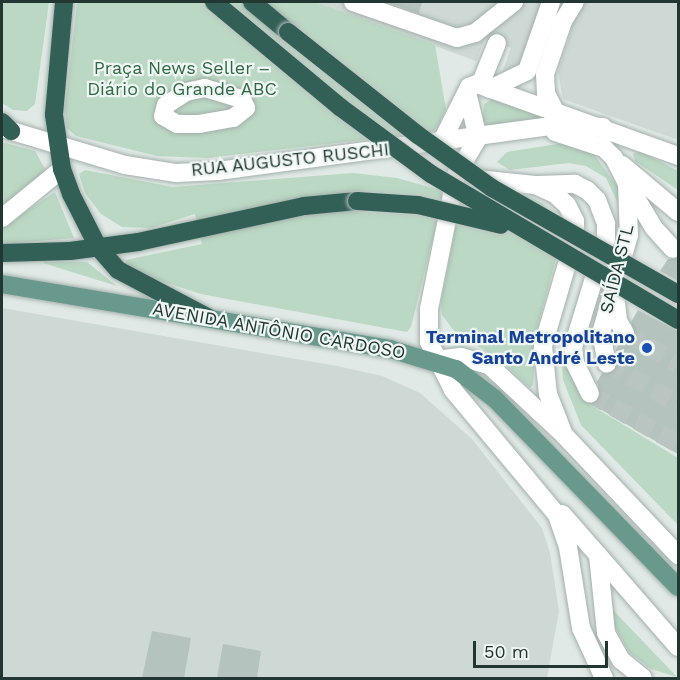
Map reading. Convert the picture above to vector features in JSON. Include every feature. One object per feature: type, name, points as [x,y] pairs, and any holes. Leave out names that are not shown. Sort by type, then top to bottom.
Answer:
[{"type":"highway","points":[[64,2],[54,96],[58,145],[62,169],[98,248],[118,270],[209,318]]},
{"type":"highway","points":[[214,2],[340,107],[431,174],[526,233],[678,320]]},
{"type":"highway","points":[[252,2],[418,135],[492,188],[678,294]]},
{"type":"highway","points":[[265,2],[288,32]]},
{"type":"highway","points":[[2,253],[98,248],[176,235],[304,206],[357,201],[445,210],[526,233]]},
{"type":"main road","name":"AVENIDA ANTÔNIO CARDOSO","points":[[2,284],[390,349],[435,360]]},
{"type":"main road","points":[[435,360],[456,369],[485,389],[678,587]]},
{"type":"street","points":[[353,2],[457,38],[475,33],[514,2]]},
{"type":"street","points":[[479,89],[527,71],[550,2]]},
{"type":"street","points":[[558,2],[574,2]]},
{"type":"street","points":[[555,111],[546,93],[545,74],[563,21],[574,2]]},
{"type":"street","points":[[441,143],[479,89],[496,43]]},
{"type":"street","name":"RUA AUGUSTO RUSCHI","points":[[479,89],[603,127],[678,156]]},
{"type":"street","points":[[479,89],[478,138],[456,175],[429,309],[427,327],[435,360],[453,390],[678,647]]},
{"type":"street","name":"RUA AUGUSTO RUSCHI","points":[[5,127],[58,145],[144,169],[176,172],[343,155],[572,124],[603,127]]},
{"type":"street","name":"SAÍDA STL","points":[[532,130],[577,136],[603,148],[614,158],[627,184],[629,235],[601,333],[607,363]]},
{"type":"street","points":[[343,155],[406,162],[456,175],[535,185],[575,184],[587,190],[597,200],[606,224],[606,238],[573,347],[575,363],[590,393]]},
{"type":"street","points":[[614,158],[678,212]]},
{"type":"street","points":[[2,218],[62,169]]},
{"type":"street","points":[[627,184],[654,228],[673,249]]},
{"type":"street","points":[[535,185],[567,205],[574,221],[575,237],[543,346],[548,394],[564,435]]},
{"type":"street","points":[[614,291],[618,321],[625,333]]},
{"type":"street","name":"AVENIDA ANTÔNIO CARDOSO","points":[[435,360],[461,357],[489,365],[564,435],[678,555]]},
{"type":"street","points":[[548,500],[566,539],[581,628],[604,678]]},
{"type":"street","points":[[598,555],[606,633],[621,660],[643,678]]},
{"type":"shaded area","points":[[315,2],[678,2],[678,140],[563,99],[558,72],[571,32],[540,21],[525,63],[500,78],[511,48],[485,38],[476,61]]},
{"type":"shaded area","points":[[2,308],[337,366],[382,376],[420,393],[472,439],[542,528],[550,553],[559,611],[547,678],[2,678]]},
{"type":"green space","name":"Praça News Seller – Diário do Grande ABC","points":[[2,2],[49,2],[35,104],[27,111],[13,110],[2,103]]},
{"type":"green space","name":"Praça News Seller – Diário do Grande ABC","points":[[77,2],[315,2],[435,45],[446,109],[437,128],[431,132],[207,158],[157,156],[76,136],[67,128],[65,109]]},
{"type":"green space","points":[[495,98],[541,116],[543,119],[489,127],[483,119],[484,104]]},
{"type":"green space","points":[[2,142],[35,151],[45,169],[42,177],[2,208]]},
{"type":"green space","points":[[564,143],[593,153],[620,190],[622,203],[618,203],[606,178],[586,166],[568,163],[510,170],[497,162],[507,152]]},
{"type":"green space","points":[[640,151],[678,171],[678,190],[635,161],[633,154]]},
{"type":"green space","points":[[85,170],[173,187],[353,173],[397,178],[440,190],[443,197],[411,327],[407,332],[201,294],[142,275],[126,263],[126,260],[202,244],[195,214],[151,228],[122,227],[101,214],[85,193],[79,174]]},
{"type":"green space","points":[[468,188],[488,194],[527,196],[542,203],[555,216],[560,244],[536,332],[533,385],[530,388],[499,359],[455,332],[442,315],[441,303],[462,192]]},
{"type":"green space","points":[[55,192],[74,238],[2,244],[2,227]]},
{"type":"green space","points":[[45,262],[87,262],[117,286],[43,263]]},
{"type":"green space","points":[[560,337],[564,363],[586,402],[678,458],[678,525],[581,425],[563,380]]},
{"type":"green space","points":[[612,609],[677,677],[651,669],[629,652],[615,627]]},
{"type":"building","points":[[386,2],[422,2],[419,13]]},
{"type":"building","points":[[678,258],[678,281],[660,271],[668,259]]},
{"type":"building","name":"Terminal Metropolitano Santo André Leste","points":[[638,310],[678,331],[678,454],[593,405],[601,395],[597,382],[602,373],[610,374],[617,367],[616,349],[619,343],[630,343],[635,338],[631,322]]},
{"type":"building","points":[[152,631],[191,638],[184,678],[142,678]]},
{"type":"building","points":[[223,644],[261,651],[257,678],[217,678]]},
{"type":"tunnel","points":[[625,333],[678,364]]},
{"type":"tunnel","points":[[607,363],[678,404]]},
{"type":"tunnel","points":[[590,394],[678,444]]},
{"type":"place","name":"Terminal Metropolitano Santo André Leste","points":[[647,348]]}]
